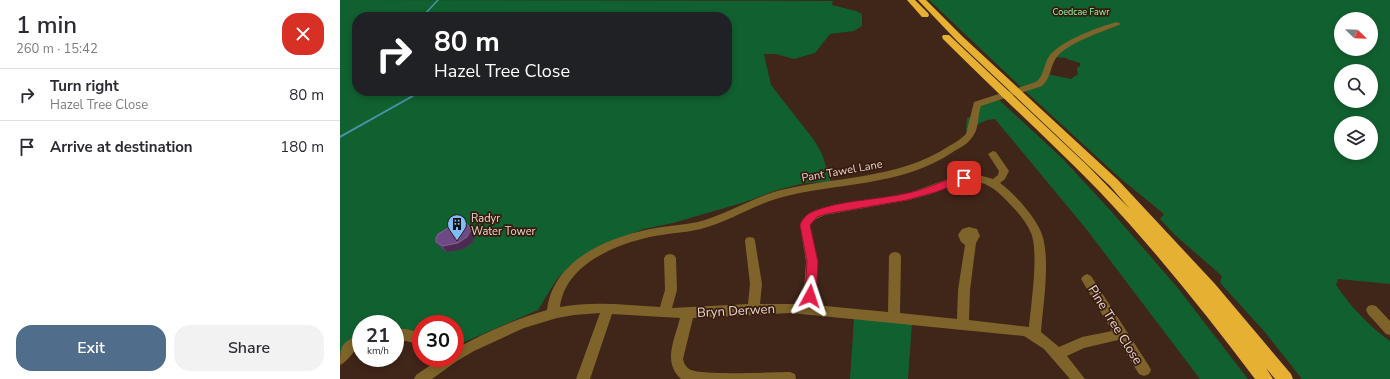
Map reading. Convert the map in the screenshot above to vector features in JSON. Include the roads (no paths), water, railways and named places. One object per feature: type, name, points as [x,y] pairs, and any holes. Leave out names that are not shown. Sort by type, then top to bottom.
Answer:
[{"type":"highway","points":[[911,0],[965,56],[1104,189],[1179,272],[1265,379]]},
{"type":"highway","points":[[922,0],[960,39],[1114,183],[1206,283],[1285,379]]},
{"type":"street","name":"Pant Tawel Lane","points":[[553,314],[557,294],[574,269],[594,254],[636,236],[703,225],[777,195],[883,177],[930,162],[970,135],[974,125],[977,104],[1039,84],[1045,79],[1052,60],[1056,54],[1070,45],[1116,24]]},
{"type":"street","points":[[993,154],[1004,171],[1002,177],[994,183]]},
{"type":"street","points":[[809,309],[812,262],[805,225],[806,222],[814,215],[825,210],[907,197],[932,190],[964,178],[980,178],[994,183],[1007,195],[1037,232],[1039,249],[1035,335]]},
{"type":"street","points":[[750,241],[756,284],[754,308]]},
{"type":"street","points":[[963,325],[964,290],[970,241]]},
{"type":"street","points":[[894,318],[895,256]]},
{"type":"street","points":[[664,313],[671,290],[670,258]]},
{"type":"street","name":"Pine Tree Close","points":[[1087,279],[1144,370]]},
{"type":"street","name":"Bryn Derwen","points":[[464,352],[501,333],[553,314],[577,309],[608,308],[664,313],[688,313],[754,308],[809,309],[1020,330],[1035,335],[1046,342],[1078,379]]},
{"type":"street","points":[[583,379],[608,308]]},
{"type":"street","points":[[1372,310],[1390,330]]},
{"type":"street","points":[[688,313],[676,359],[679,369],[687,376],[708,379],[790,378]]},
{"type":"street","points":[[1057,354],[1082,343],[1122,334]]},
{"type":"street","points":[[340,359],[352,344]]},
{"type":"street","points":[[421,379],[439,367]]},
{"type":"waterway","points":[[427,12],[438,0]]},
{"type":"waterway","points":[[409,98],[413,96]]},
{"type":"waterway","points":[[340,137],[411,97]]},
{"type":"place","name":"Radyr Water Tower","points":[[457,241]]},
{"type":"park label","name":"Coedcae Fawr","points":[[1081,12]]}]
